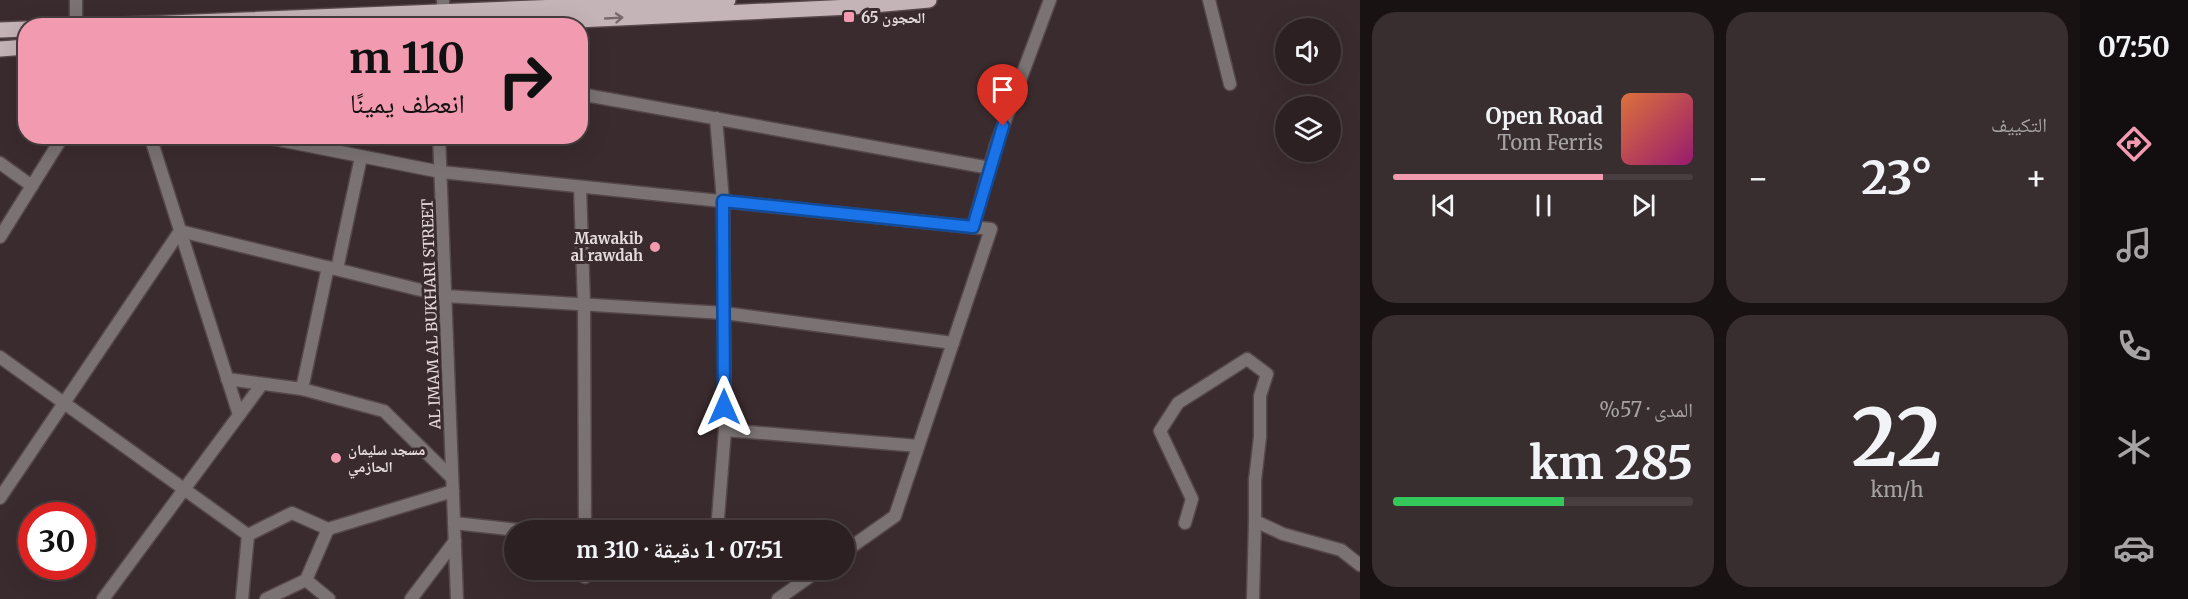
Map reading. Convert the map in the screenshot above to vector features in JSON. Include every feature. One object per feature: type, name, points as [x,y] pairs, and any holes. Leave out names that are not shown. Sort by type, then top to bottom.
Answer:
[{"type":"main road","points":[[268,18],[516,4],[728,0]]},
{"type":"main road","points":[[439,10],[851,8],[928,0]]},
{"type":"main road","points":[[0,30],[18,29]]},
{"type":"main road","points":[[0,49],[18,48]]},
{"type":"street","points":[[76,0],[76,18]]},
{"type":"street","points":[[973,227],[996,145],[1050,0]]},
{"type":"street","points":[[1209,0],[1230,84]]},
{"type":"street","points":[[588,95],[990,168]]},
{"type":"street","points":[[716,118],[723,201],[725,430],[718,520]]},
{"type":"street","points":[[0,237],[58,144]]},
{"type":"street","points":[[153,144],[239,416]]},
{"type":"street","points":[[300,144],[441,172],[992,229],[895,516],[855,544]]},
{"type":"street","name":"AL IMAM AL BUKHARI STREET","points":[[439,144],[457,599]]},
{"type":"street","points":[[302,389],[361,156]]},
{"type":"street","points":[[0,163],[32,186]]},
{"type":"street","points":[[579,187],[584,304],[585,520]]},
{"type":"street","points":[[180,231],[446,296],[724,313],[953,343]]},
{"type":"street","points":[[0,498],[180,231]]},
{"type":"street","points":[[0,357],[248,535]]},
{"type":"street","points":[[1185,523],[1191,499],[1160,431],[1178,403],[1247,359],[1267,374],[1260,396],[1260,437],[1255,480],[1253,599]]},
{"type":"street","points":[[227,379],[302,389],[384,411],[452,478]]},
{"type":"street","points":[[103,599],[262,384]]},
{"type":"street","points":[[725,430],[918,446]]},
{"type":"street","points":[[248,535],[292,513],[328,529],[453,491]]},
{"type":"street","points":[[1255,521],[1283,534],[1341,550],[1360,565]]},
{"type":"street","points":[[454,523],[504,528]]},
{"type":"street","points":[[266,599],[306,580],[328,529]]},
{"type":"street","points":[[242,599],[248,535]]},
{"type":"street","points":[[411,599],[455,541]]},
{"type":"street","points":[[306,580],[329,599]]},
{"type":"street","points":[[778,599],[805,580]]},
{"type":"place","name":"الحجون 65","points":[[849,17]]},
{"type":"place","name":"Mawakib al rawdah","points":[[655,247]]},
{"type":"place","name":"مسجد سليمان الحازمي","points":[[336,458]]},
{"type":"route","points":[[724,407],[723,201],[973,227],[1003,126]]}]
